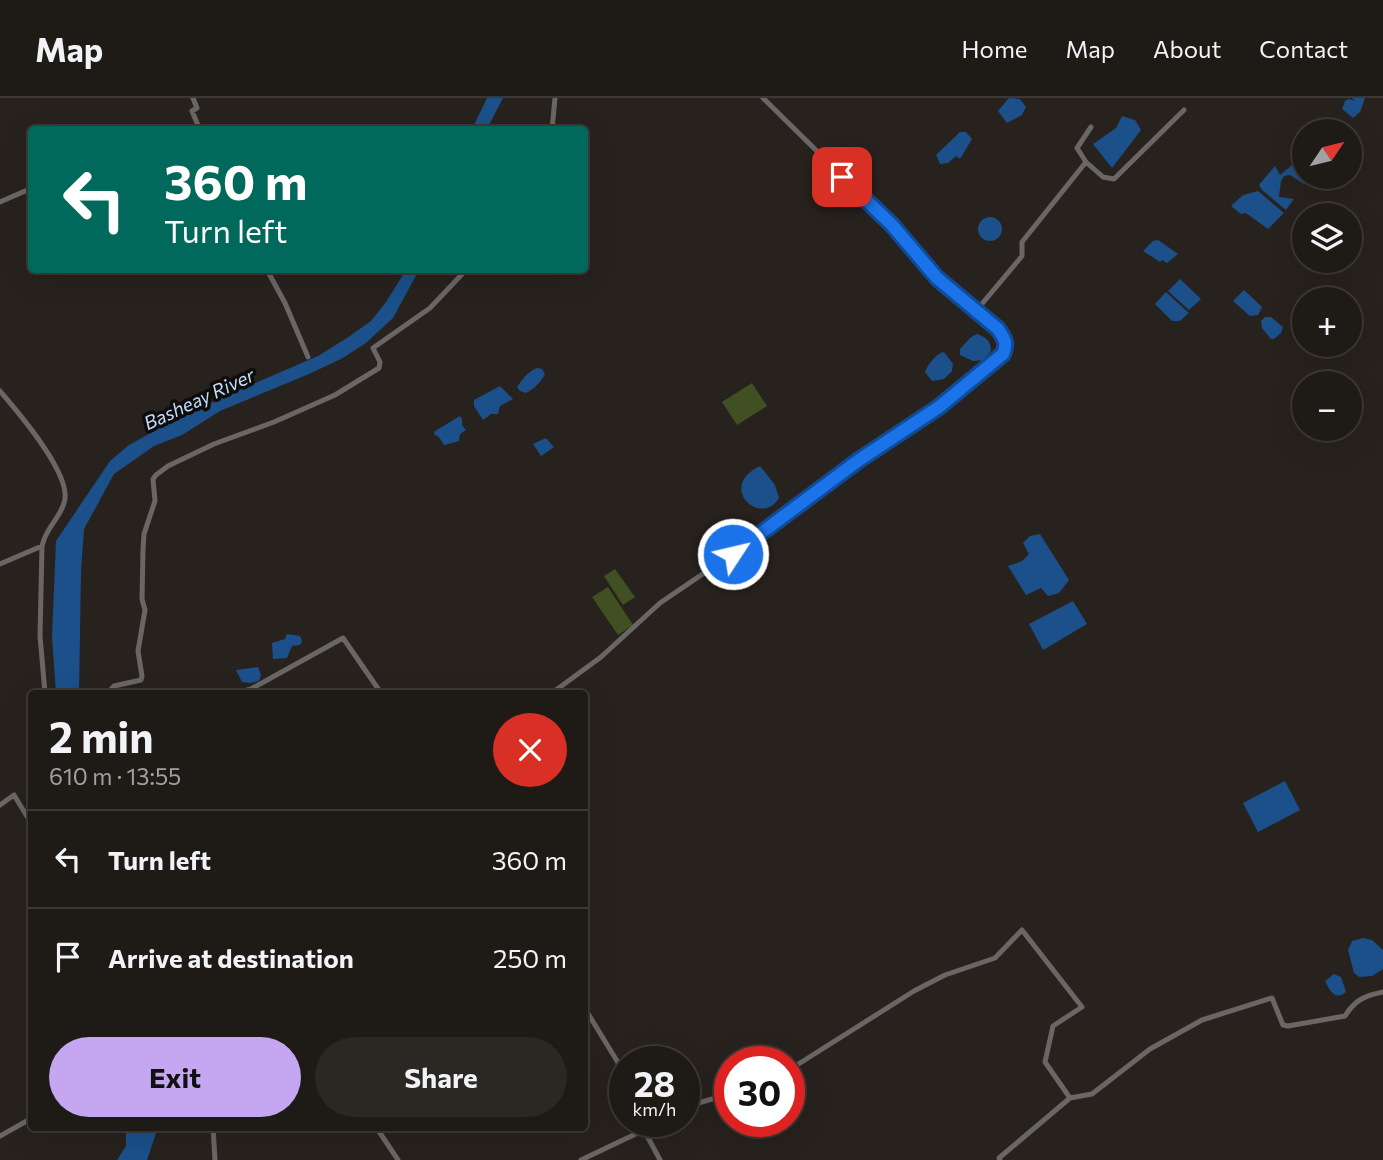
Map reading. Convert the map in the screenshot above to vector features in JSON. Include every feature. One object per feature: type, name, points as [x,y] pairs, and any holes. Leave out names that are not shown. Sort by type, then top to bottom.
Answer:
[{"type":"street","points":[[193,98],[197,108],[192,111],[198,126]]},
{"type":"street","points":[[552,126],[555,98]]},
{"type":"street","points":[[556,690],[601,657],[660,603],[766,531],[859,460],[929,414],[1003,354],[1006,347],[998,329],[937,278],[892,225],[763,98]]},
{"type":"street","points":[[1091,127],[1077,148],[1086,162],[1103,177],[1114,179],[1184,110]]},
{"type":"street","points":[[976,311],[1022,256],[1022,242],[1086,162]]},
{"type":"street","points":[[0,202],[28,190]]},
{"type":"street","points":[[269,273],[285,303],[308,358]]},
{"type":"street","points":[[111,690],[114,686],[141,680],[142,676],[138,652],[145,610],[142,599],[144,534],[155,501],[153,480],[156,475],[168,466],[214,444],[274,422],[335,395],[379,368],[380,362],[373,348],[430,308],[463,273]]},
{"type":"street","points":[[0,391],[46,449],[66,494],[64,505],[44,533],[42,546],[40,636],[45,690]]},
{"type":"street","points":[[0,564],[42,546]]},
{"type":"street","points":[[248,690],[343,638],[379,690]]},
{"type":"street","points":[[0,805],[14,795],[28,818]]},
{"type":"street","points":[[805,1060],[914,991],[945,975],[995,958],[1022,930],[1082,1006],[1054,1026],[1045,1062],[1070,1098]]},
{"type":"street","points":[[1000,1160],[999,1158],[1070,1098],[1092,1094],[1150,1049],[1202,1020],[1272,998],[1278,1017],[1283,1025],[1288,1026],[1345,1016],[1356,1000],[1383,992]]},
{"type":"street","points":[[588,1014],[609,1048]]},
{"type":"street","points":[[0,1136],[28,1120]]},
{"type":"street","points":[[213,1131],[215,1160]]},
{"type":"street","points":[[379,1131],[398,1160]]},
{"type":"street","points":[[581,1160],[629,1137]]},
{"type":"street","points":[[647,1137],[660,1160]]},
{"type":"green space","points":[[752,383],[767,406],[737,425],[722,402]]},
{"type":"green space","points":[[615,569],[635,597],[623,605],[604,576]]},
{"type":"green space","points":[[608,587],[633,625],[618,635],[592,597]]},
{"type":"water","points":[[487,98],[503,98],[489,126],[473,126]]},
{"type":"water","points":[[1009,98],[1020,99],[1026,107],[1022,115],[1007,123],[998,111]]},
{"type":"water","points":[[1352,98],[1365,98],[1360,112],[1353,118],[1342,109],[1345,101],[1355,101]]},
{"type":"water","points":[[1122,116],[1135,120],[1141,130],[1112,168],[1093,144],[1116,128]]},
{"type":"water","points":[[960,132],[966,132],[972,139],[960,159],[956,156],[948,163],[940,164],[936,155]]},
{"type":"water","points":[[1292,165],[1292,176],[1284,176],[1281,181],[1279,197],[1294,199],[1286,210],[1259,185],[1275,166],[1280,175]]},
{"type":"water","points":[[1258,191],[1284,213],[1268,229],[1231,206],[1243,195]]},
{"type":"water","points":[[985,217],[995,217],[1002,224],[1002,234],[995,241],[985,241],[978,234],[978,224]]},
{"type":"water","points":[[1158,240],[1178,254],[1167,263],[1162,260],[1160,262],[1143,251],[1153,241]]},
{"type":"water","points":[[404,273],[417,273],[393,318],[366,343],[341,359],[309,374],[220,411],[182,435],[154,446],[114,474],[84,529],[79,690],[56,690],[52,637],[56,541],[110,461],[129,445],[156,430],[225,396],[318,356],[371,321]]},
{"type":"water","points":[[1180,279],[1201,299],[1189,310],[1168,291]]},
{"type":"water","points":[[1244,290],[1262,307],[1258,315],[1250,316],[1233,301]]},
{"type":"water","points":[[1166,292],[1189,313],[1180,321],[1172,321],[1155,304]]},
{"type":"water","points":[[1265,317],[1271,317],[1283,327],[1274,339],[1262,328],[1261,321]]},
{"type":"water","points":[[977,334],[987,340],[991,351],[983,360],[973,361],[960,355],[960,349]]},
{"type":"water","points":[[942,352],[953,364],[952,371],[944,379],[932,381],[925,372]]},
{"type":"water","points":[[537,368],[542,369],[545,374],[541,380],[526,393],[520,391],[517,387],[528,373]]},
{"type":"water","points":[[500,386],[513,399],[500,406],[498,414],[491,414],[483,420],[474,406],[474,400]]},
{"type":"water","points":[[460,416],[466,430],[460,434],[459,441],[444,445],[434,434],[435,431]]},
{"type":"water","points":[[546,438],[554,447],[541,456],[533,444]]},
{"type":"water","points":[[760,466],[775,485],[779,498],[771,506],[762,509],[753,507],[742,493],[742,484],[747,475]]},
{"type":"water","points":[[1040,534],[1069,580],[1059,593],[1048,596],[1041,588],[1026,595],[1008,566],[1022,561],[1029,554],[1023,543],[1030,536]]},
{"type":"water","points":[[1073,601],[1087,624],[1043,650],[1029,624]]},
{"type":"water","points":[[287,634],[300,636],[300,645],[292,646],[287,658],[273,659],[272,643],[285,639]]},
{"type":"water","points":[[258,667],[261,675],[259,681],[250,683],[242,682],[236,670]]},
{"type":"water","points":[[1285,781],[1300,810],[1258,832],[1243,803]]},
{"type":"water","points":[[1363,938],[1372,940],[1383,950],[1383,969],[1372,976],[1359,977],[1354,973],[1348,950],[1352,941]]},
{"type":"water","points":[[1334,974],[1341,977],[1346,992],[1342,995],[1333,994],[1325,981]]},
{"type":"water","points":[[126,1131],[157,1131],[147,1160],[117,1160],[126,1146]]},
{"type":"route","points":[[733,554],[859,460],[939,407],[1003,354],[1006,347],[998,329],[937,278],[892,225],[842,177]]},
{"type":"water label","name":"Basheay River","points":[[199,399]]}]
